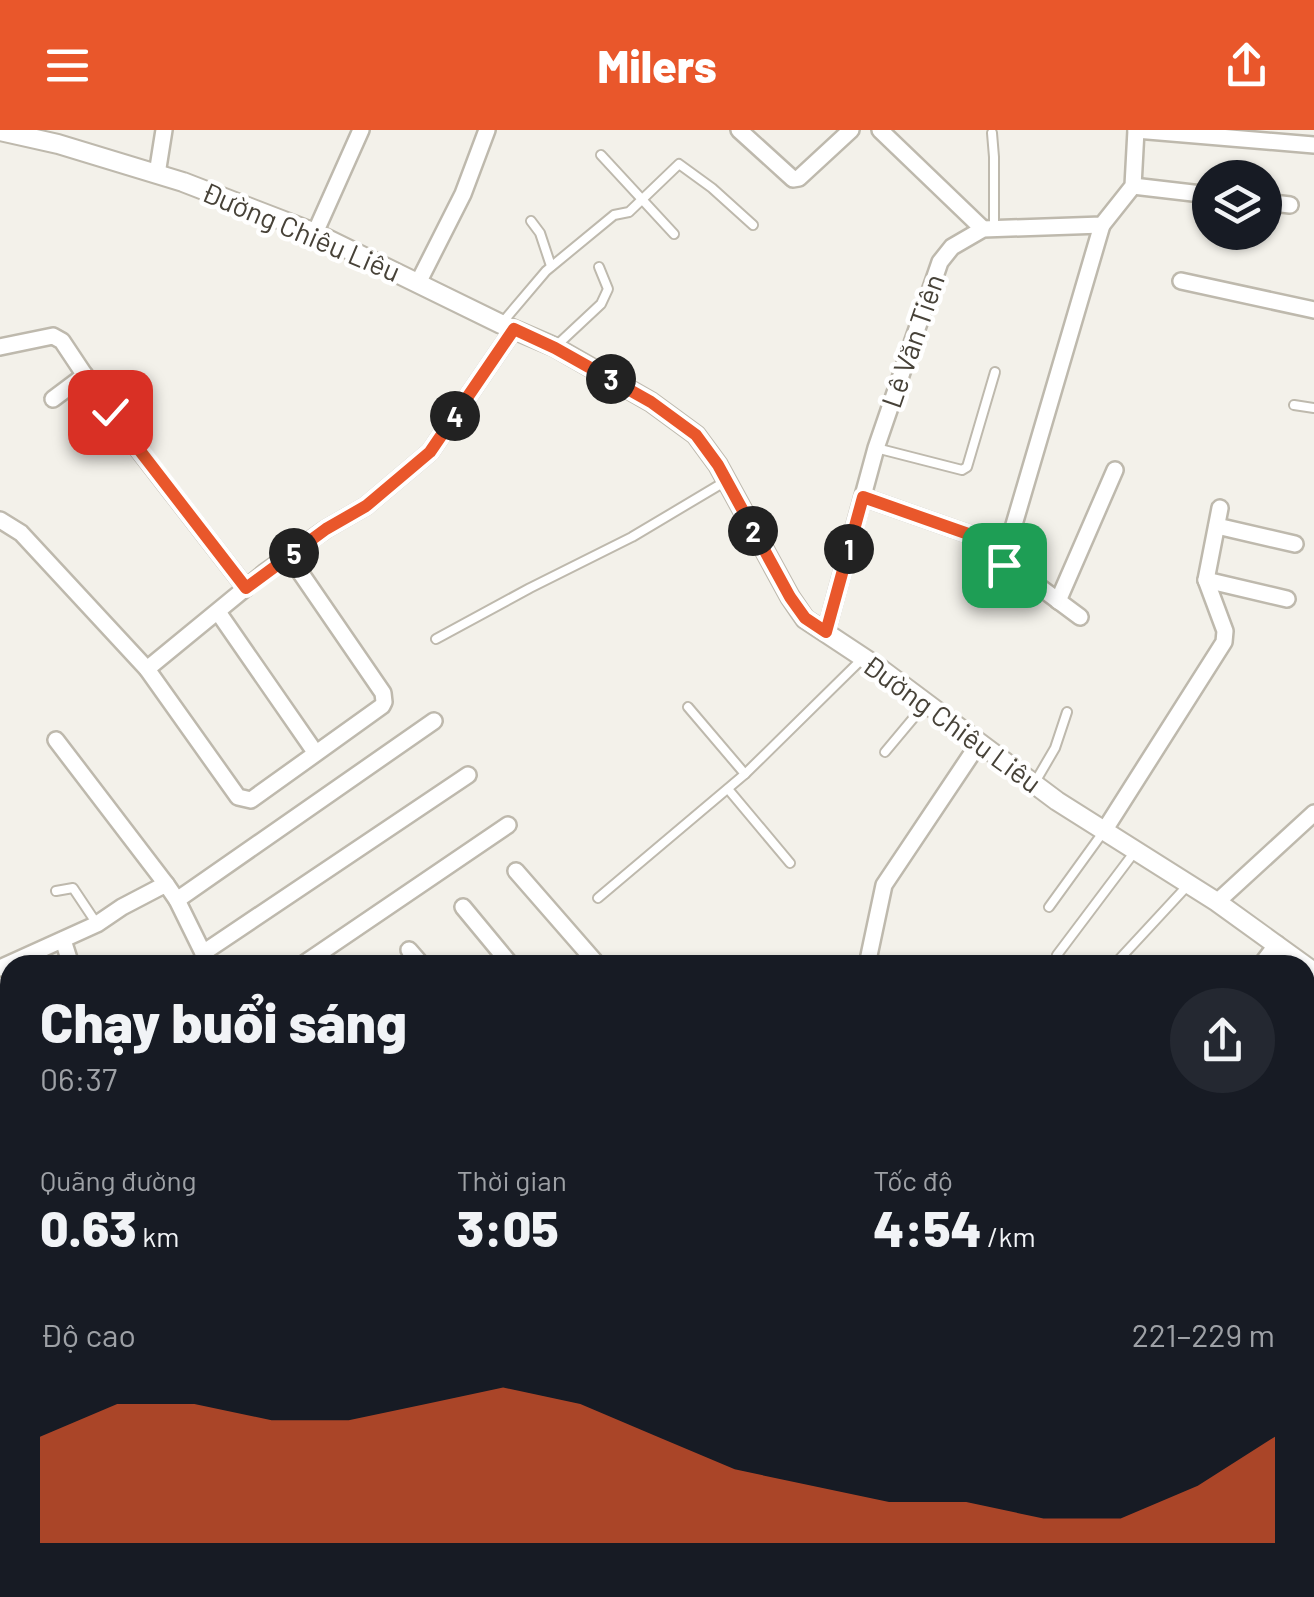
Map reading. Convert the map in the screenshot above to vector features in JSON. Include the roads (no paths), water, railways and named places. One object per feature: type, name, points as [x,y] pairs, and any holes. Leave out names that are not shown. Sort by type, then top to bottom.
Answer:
[{"type":"street","points":[[157,174],[164,130]]},
{"type":"street","points":[[314,233],[361,130]]},
{"type":"street","points":[[418,283],[463,194],[488,130]]},
{"type":"street","points":[[739,130],[793,179],[851,130]]},
{"type":"street","points":[[880,130],[989,228],[1102,225]]},
{"type":"street","points":[[897,130],[903,152]]},
{"type":"street","points":[[1013,528],[1102,225],[1133,186],[1136,130],[1314,146]]},
{"type":"street","name":"Đường Chiêu Liêu","points":[[0,131],[58,144],[213,192],[314,233],[555,348],[651,402],[696,435],[718,465],[805,618],[1034,784],[1217,902],[1291,955]]},
{"type":"street","points":[[1133,186],[1192,193]]},
{"type":"street","points":[[1282,204],[1290,205]]},
{"type":"street","name":"Lê Văn Tiên","points":[[826,632],[876,448],[940,262],[952,248],[989,228]]},
{"type":"street","points":[[1181,282],[1314,310]]},
{"type":"street","points":[[147,669],[246,588],[326,529],[366,506],[430,452],[508,326]]},
{"type":"street","points":[[0,347],[53,336],[62,341],[110,412],[246,588]]},
{"type":"street","points":[[53,398],[85,374]]},
{"type":"street","points":[[1058,601],[1115,470]]},
{"type":"street","points":[[863,497],[974,536],[991,548],[1004,565],[1080,617]]},
{"type":"street","points":[[1104,831],[1224,642],[1225,632],[1206,580],[1220,508]]},
{"type":"street","points":[[0,520],[21,533],[147,669],[238,797],[251,800],[384,702],[383,693],[289,556]]},
{"type":"street","points":[[1216,526],[1295,544]]},
{"type":"street","points":[[1206,580],[1287,599]]},
{"type":"street","points":[[218,612],[316,752]]},
{"type":"street","points":[[177,900],[434,721]]},
{"type":"street","points":[[56,740],[166,884],[204,955]]},
{"type":"street","points":[[869,955],[884,885],[979,742]]},
{"type":"street","points":[[212,955],[468,776]]},
{"type":"street","points":[[1217,902],[1314,813]]},
{"type":"street","points":[[317,955],[508,825]]},
{"type":"street","points":[[516,871],[589,955]]},
{"type":"street","points":[[29,955],[97,924],[166,884]]},
{"type":"street","points":[[464,907],[503,955]]},
{"type":"street","points":[[63,940],[68,955]]},
{"type":"street","points":[[1268,955],[1276,944]]},
{"type":"street","points":[[409,950],[413,955]]},
{"type":"lane","points":[[989,228],[992,132]]},
{"type":"lane","points":[[601,154],[674,234]]},
{"type":"lane","points":[[508,326],[522,297],[551,266],[614,215],[629,212],[676,166],[682,164],[753,225]]},
{"type":"lane","points":[[530,221],[540,233],[551,266]]},
{"type":"lane","points":[[555,348],[601,304],[608,288],[599,267]]},
{"type":"lane","points":[[876,448],[962,470],[967,467],[995,372]]},
{"type":"lane","points":[[1294,405],[1314,408]]},
{"type":"lane","points":[[436,639],[632,537],[726,480]]},
{"type":"lane","points":[[598,898],[745,774],[862,658]]},
{"type":"lane","points":[[884,752],[926,703]]},
{"type":"lane","points":[[688,708],[745,774]]},
{"type":"lane","points":[[1034,784],[1055,748],[1067,712]]},
{"type":"lane","points":[[728,789],[790,863]]},
{"type":"lane","points":[[1048,906],[1104,831]]},
{"type":"lane","points":[[1057,955],[1136,850]]},
{"type":"lane","points":[[1123,955],[1189,884]]},
{"type":"lane","points":[[56,892],[74,888],[97,924]]}]
